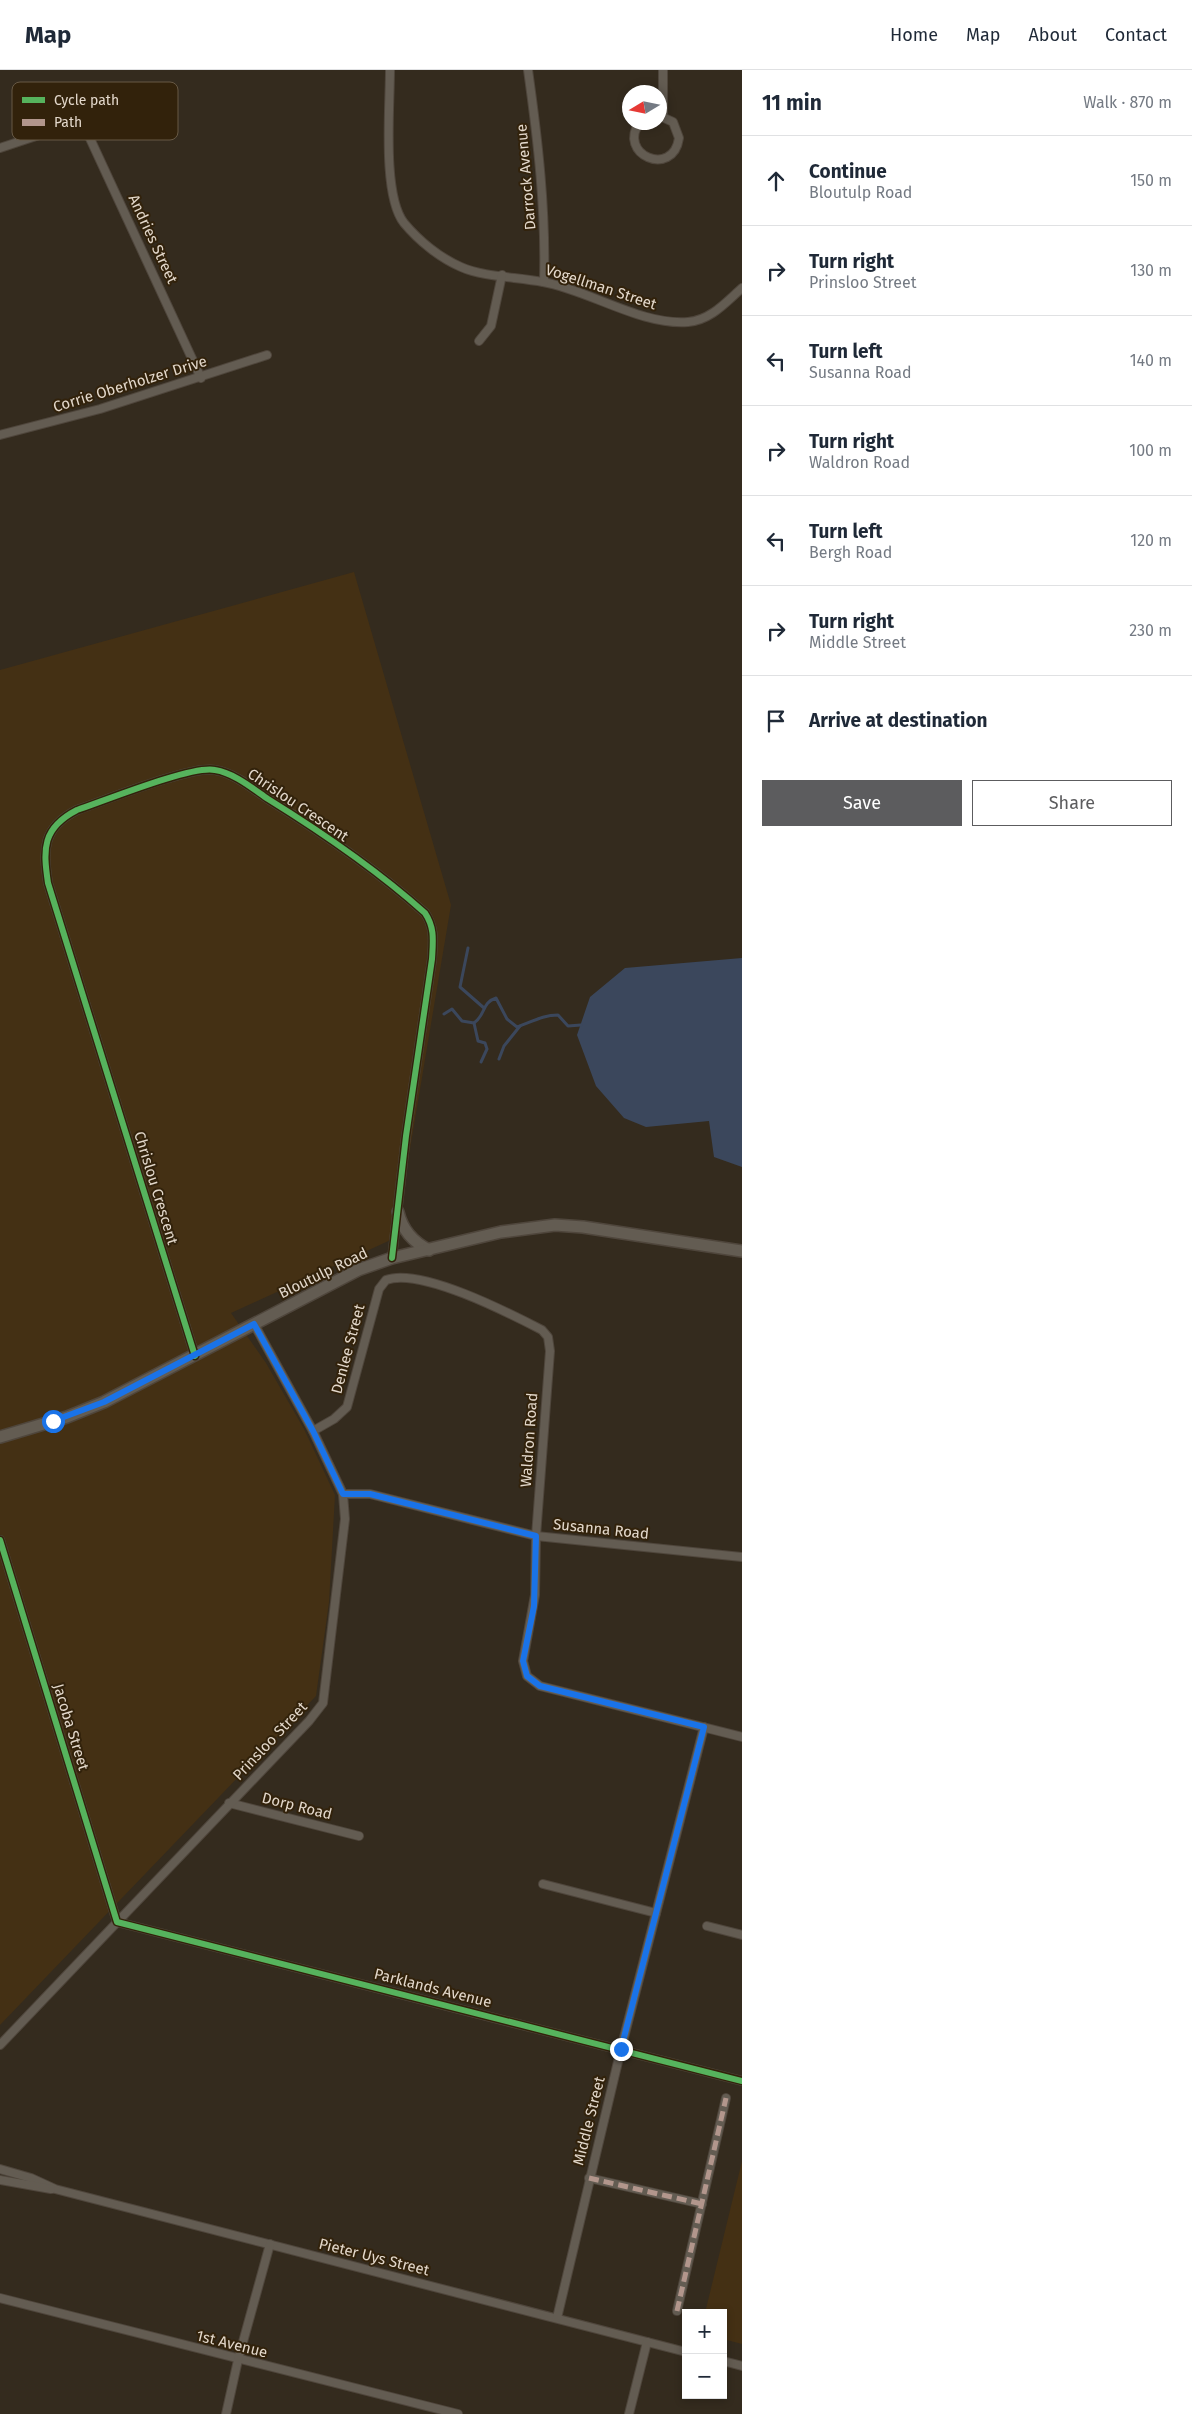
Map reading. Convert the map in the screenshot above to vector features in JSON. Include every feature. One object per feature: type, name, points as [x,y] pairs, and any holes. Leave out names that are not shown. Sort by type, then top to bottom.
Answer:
[{"type":"street","name":"Vogellman Street","points":[[390,70],[390,180],[394,203],[404,222],[435,252],[449,262],[463,268],[544,282],[654,318],[675,322],[691,322],[708,316],[742,288]]},
{"type":"street","name":"Darrock Avenue","points":[[528,70],[542,182],[545,238],[544,282]]},
{"type":"street","points":[[662,85],[663,70]]},
{"type":"street","points":[[637,130],[634,137],[637,148],[650,159],[662,159],[672,154],[679,138],[672,122],[667,119]]},
{"type":"street","name":"Andries Street","points":[[0,148],[24,140]]},
{"type":"street","name":"Andries Street","points":[[92,140],[202,378]]},
{"type":"street","points":[[479,340],[490,326],[502,276]]},
{"type":"street","name":"Corrie Oberholzer Drive","points":[[0,435],[100,410],[202,378],[267,355]]},
{"type":"street","name":"Chrislou Crescent","points":[[195,1356],[48,884],[45,862],[46,840],[53,827],[62,818],[77,810],[174,776],[214,770],[232,776],[292,813],[368,867],[425,913],[432,923],[434,936],[432,959],[406,1136],[392,1258]]},
{"type":"street","points":[[398,1212],[400,1222],[407,1232],[429,1250]]},
{"type":"street","name":"Bloutulp Road","points":[[0,1437],[83,1411],[195,1356],[353,1272],[392,1258],[509,1231],[555,1225],[583,1227],[742,1251]]},
{"type":"street","name":"Denlee Street","points":[[313,1431],[334,1419],[347,1407],[381,1284],[391,1278],[406,1277]]},
{"type":"street","name":"Waldron Road","points":[[406,1277],[466,1294],[536,1327],[548,1337],[550,1351],[536,1536],[534,1606],[523,1661],[525,1671],[530,1680],[546,1688],[704,1727]]},
{"type":"street","name":"Prinsloo Street","points":[[0,2046],[309,1721],[323,1703],[346,1519],[343,1494],[313,1431],[254,1324]]},
{"type":"street","name":"Susanna Road","points":[[343,1494],[370,1494],[536,1536],[742,1557]]},
{"type":"street","name":"Jacoba Street","points":[[0,1540],[118,1922]]},
{"type":"street","points":[[704,1727],[742,1737]]},
{"type":"street","name":"Middle Street","points":[[557,2318],[621,2049],[704,1727]]},
{"type":"street","name":"Dorp Road","points":[[229,1803],[359,1836]]},
{"type":"street","points":[[543,1884],[656,1913]]},
{"type":"street","name":"Parklands Avenue","points":[[118,1922],[742,2081]]},
{"type":"street","points":[[707,1926],[742,1935]]},
{"type":"street","points":[[677,2311],[726,2098]]},
{"type":"street","name":"Pieter Uys Street","points":[[0,2170],[31,2178],[55,2189],[682,2351]]},
{"type":"street","points":[[590,2178],[702,2204]]},
{"type":"street","name":"Pieter Uys Street","points":[[0,2180],[55,2189]]},
{"type":"street","points":[[226,2414],[238,2360],[270,2244]]},
{"type":"street","name":"1st Avenue","points":[[0,2298],[238,2360],[458,2414]]},
{"type":"street","points":[[629,2414],[647,2342]]},
{"type":"street","points":[[727,2362],[742,2366]]},
{"type":"shaded area","points":[[354,572],[451,905],[395,1238],[231,1313],[266,1363],[304,1429],[335,1495],[329,1602],[316,1696],[0,2025],[0,670]]},
{"type":"shaded area","points":[[742,2161],[742,2344],[727,2340],[727,2309],[706,2309]]},
{"type":"water","points":[[742,958],[742,1167],[714,1157],[709,1121],[646,1127],[624,1118],[596,1086],[577,1035],[590,997],[625,968]]},
{"type":"waterway","points":[[468,948],[460,987],[484,1008]]},
{"type":"waterway","points":[[444,1014],[452,1009],[462,1021],[474,1023],[478,1020],[488,1003],[496,998],[507,1019],[517,1027],[552,1015],[558,1015],[568,1026],[581,1025]]},
{"type":"waterway","points":[[474,1023],[478,1041],[485,1043],[487,1049],[481,1062]]},
{"type":"waterway","points":[[499,1059],[504,1046],[520,1026]]},
{"type":"marked path","points":[[677,2311],[726,2098]]},
{"type":"marked path","points":[[589,2178],[702,2204]]},
{"type":"cycle path","points":[[195,1356],[48,883],[46,850],[51,832],[57,824],[77,810],[168,778],[188,773],[215,770],[229,774],[243,781],[369,867],[425,913],[432,929],[432,959],[406,1136],[392,1258]]},
{"type":"cycle path","points":[[0,1540],[117,1922],[742,2081]]},
{"type":"route","points":[[53,1421],[104,1402],[254,1324],[313,1431],[343,1494],[353,1492],[370,1494],[536,1536],[536,1595],[532,1623],[523,1656],[523,1666],[530,1680],[540,1686],[704,1727],[621,2049]]}]
